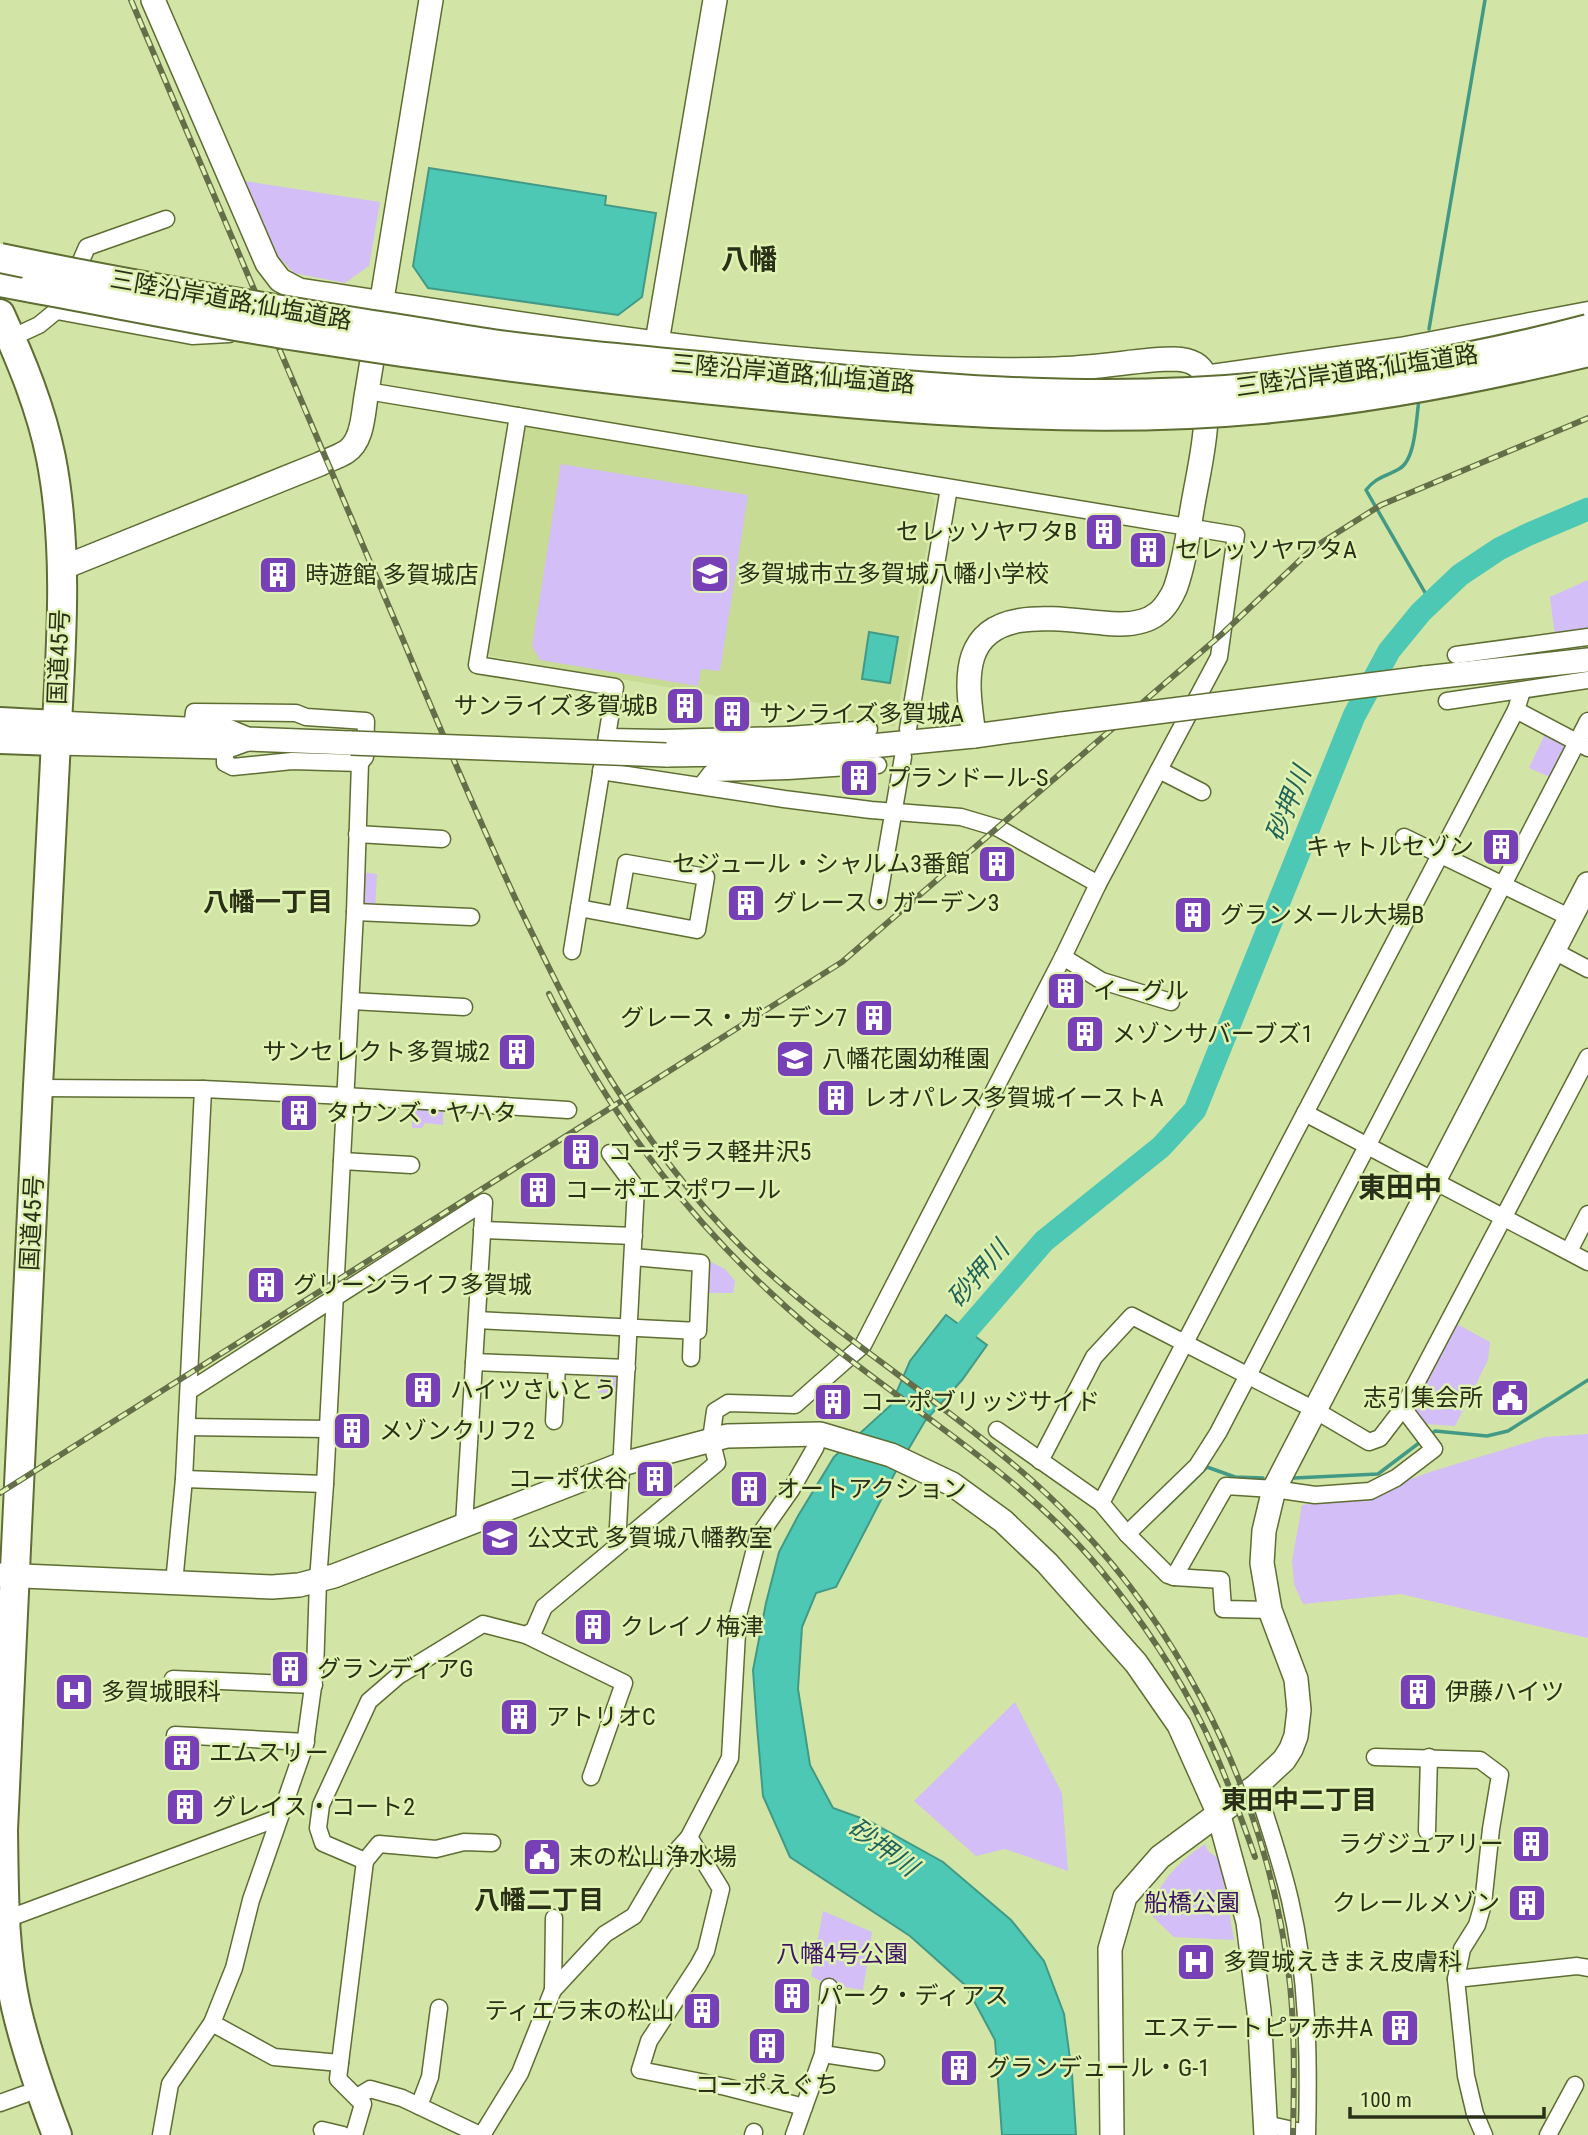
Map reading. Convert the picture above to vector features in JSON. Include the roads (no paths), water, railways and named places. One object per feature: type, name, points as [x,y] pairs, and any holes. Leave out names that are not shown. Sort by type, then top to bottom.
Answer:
[{"type":"highway","name":"三陸沿岸道路;仙塩道路","points":[[0,258],[233,303],[500,345],[990,391],[1088,394],[1257,388],[1441,364],[1588,329]]},
{"type":"highway","name":"三陸沿岸道路;仙塩道路","points":[[0,283],[292,335],[496,365],[894,408],[989,413],[1088,416],[1260,409],[1445,383],[1588,352]]},
{"type":"highway","name":"国道45号","points":[[4,337],[33,393],[51,456],[57,493],[62,568],[23,1144],[5,1568],[3,1830],[4,1920],[16,2006],[34,2072],[57,2135]]},
{"type":"highway","name":"国道45号","points":[[4,337],[42,499],[49,732],[38,1088],[5,1568]]},
{"type":"highway","points":[[0,2003],[12,2055],[13,2099],[39,2135]]},
{"type":"main road","points":[[0,720],[49,732]]},
{"type":"main road","points":[[0,741],[49,732]]},
{"type":"street","points":[[153,0],[267,263],[280,280],[299,290],[529,327],[747,354],[965,369],[1082,368],[1171,359],[1188,360],[1201,369],[1208,382],[1206,433],[1181,569],[1173,594],[1158,613],[1139,622],[1118,625],[1028,618],[994,628],[985,636],[972,656],[970,675],[974,736]]},
{"type":"street","points":[[62,568],[347,452],[359,435],[431,0]]},
{"type":"street","points":[[657,342],[715,0]]},
{"type":"street","points":[[4,337],[39,325],[61,307],[87,247],[166,219]]},
{"type":"street","points":[[1204,374],[1400,346],[1588,310]]},
{"type":"street","points":[[57,311],[192,336],[229,334]]},
{"type":"street","points":[[367,391],[1236,535],[1219,657],[1098,884],[863,1345],[795,1405],[727,1403],[715,1410],[711,1438],[717,1463],[544,1607],[534,1630],[526,1635]]},
{"type":"street","points":[[518,416],[477,664],[615,687],[572,951]]},
{"type":"street","points":[[908,729],[949,488]]},
{"type":"street","points":[[1456,655],[1588,637]]},
{"type":"street","points":[[49,732],[192,728],[228,731],[247,739],[356,753],[799,753],[974,736],[1424,678],[1588,660]]},
{"type":"street","points":[[1447,701],[1588,680]]},
{"type":"street","points":[[1101,1503],[1516,710],[1522,691]]},
{"type":"street","points":[[1516,710],[1583,745]]},
{"type":"street","points":[[192,728],[194,712],[296,713],[306,717],[366,721],[365,757],[356,753],[233,767],[225,763],[225,747]]},
{"type":"street","points":[[1127,1534],[1197,1466],[1218,1433],[1502,883],[1583,745],[1588,721]]},
{"type":"street","points":[[607,737],[789,737],[869,729]]},
{"type":"street","points":[[49,732],[225,747],[247,739]]},
{"type":"street","points":[[160,2135],[170,2084],[212,2023],[234,1968],[251,1900],[306,1742],[314,1685],[351,1001],[357,834],[356,753]]},
{"type":"street","points":[[877,901],[903,757]]},
{"type":"street","points":[[701,786],[711,773],[878,765]]},
{"type":"street","points":[[783,799],[788,769]]},
{"type":"street","points":[[1159,770],[1202,792]]},
{"type":"street","points":[[601,771],[783,799],[961,817],[998,828],[1098,884]]},
{"type":"street","points":[[357,834],[442,839]]},
{"type":"street","points":[[1404,837],[1571,918]]},
{"type":"street","points":[[579,908],[697,930],[706,877],[626,863],[617,915]]},
{"type":"street","points":[[1112,2135],[1111,1950],[1125,1897],[1160,1857],[1256,1786],[1284,1760],[1296,1736],[1299,1710],[1296,1679],[1270,1610],[1262,1563],[1264,1531],[1274,1489],[1313,1409],[1588,884]]},
{"type":"street","points":[[355,912],[471,917]]},
{"type":"street","points":[[1554,951],[1588,969]]},
{"type":"street","points":[[1063,957],[1102,981],[1171,1002]]},
{"type":"street","points":[[351,1001],[464,1007]]},
{"type":"street","points":[[1040,1461],[1094,1357],[1132,1316],[1313,1409],[1369,1442],[1380,1438],[1403,1408],[1588,1057]]},
{"type":"street","points":[[38,1088],[203,1090],[568,1110]]},
{"type":"street","points":[[174,1583],[184,1479],[203,1090]]},
{"type":"street","points":[[1305,1113],[1588,1262]]},
{"type":"street","points":[[610,1153],[636,1188],[617,1546]]},
{"type":"street","points":[[342,1161],[411,1165]]},
{"type":"street","points":[[188,1391],[484,1202],[464,1524]]},
{"type":"street","points":[[1569,1251],[1588,1214]]},
{"type":"street","points":[[482,1230],[634,1237]]},
{"type":"street","points":[[477,1320],[698,1331],[701,1264],[633,1257]]},
{"type":"street","points":[[691,1357],[692,1330]]},
{"type":"street","points":[[474,1362],[627,1368]]},
{"type":"street","points":[[554,1421],[557,1366]]},
{"type":"street","points":[[1174,1577],[1226,1486],[1315,1495],[1370,1490],[1396,1478],[1434,1449],[1403,1408]]},
{"type":"street","points":[[187,1427],[328,1429]]},
{"type":"street","points":[[997,1430],[1101,1503],[1168,1575],[1221,1580],[1223,1609],[1270,1610]]},
{"type":"street","points":[[5,1568],[174,1583],[272,1587],[299,1585],[318,1581],[622,1464],[711,1438],[742,1434],[828,1437],[891,1455],[952,1484],[1012,1529],[1048,1563],[1136,1663],[1179,1725],[1218,1812],[1248,1922],[1264,2064],[1266,2130],[1297,2131],[1301,2135]]},
{"type":"street","points":[[553,1990],[605,1934],[634,1916],[664,1865],[689,1837],[730,1758],[738,1615],[758,1537],[815,1448],[828,1437]]},
{"type":"street","points":[[184,1479],[325,1483]]},
{"type":"street","points":[[365,1861],[323,1843],[318,1828],[321,1805],[369,1701],[398,1676],[483,1624],[526,1635],[624,1683],[591,1777]]},
{"type":"street","points":[[173,1679],[314,1685]]},
{"type":"street","points":[[175,1735],[306,1742]]},
{"type":"street","points":[[1375,1757],[1480,1760],[1500,1775],[1483,1904],[1477,1925],[1462,1949],[1457,1979],[1466,2076],[1475,2113],[1484,2135]]},
{"type":"street","points":[[1427,1831],[1429,1757]]},
{"type":"street","points":[[1256,1786],[1290,1900],[1299,1951],[1306,2021],[1307,2135]]},
{"type":"street","points":[[4,1920],[278,1818]]},
{"type":"street","points":[[689,1837],[721,1889],[706,1951],[649,2041],[640,2070],[726,2087],[804,2107]]},
{"type":"street","points":[[354,2135],[363,2104],[338,2079],[365,1861],[379,1844],[436,1849],[464,1842],[492,1843]]},
{"type":"street","points":[[357,2097],[370,2089],[419,2106],[481,2135],[520,2073],[553,1990],[554,1918]]},
{"type":"street","points":[[1457,1979],[1577,1966],[1588,1968]]},
{"type":"street","points":[[794,2135],[823,2054],[829,1987]]},
{"type":"street","points":[[419,2106],[430,2077],[439,2008]]},
{"type":"street","points":[[212,2023],[274,2057],[340,2063]]},
{"type":"street","points":[[823,2054],[876,2062]]},
{"type":"street","points":[[1548,2135],[1575,2085]]},
{"type":"street","points":[[322,2130],[343,2135]]},
{"type":"water","points":[[429,168],[606,196],[605,205],[656,213],[642,297],[618,315],[428,288],[413,266]]},
{"type":"water","points":[[869,632],[898,637],[890,683],[862,679]]},
{"type":"water","points":[[946,1315],[987,1345],[962,1380],[925,1421],[836,1587],[816,1593],[802,1627],[798,1689],[810,1765],[833,1808],[869,1821],[943,1862],[1011,1920],[1044,1961],[1064,2014],[1076,2135],[1002,2135],[995,2040],[966,1986],[910,1936],[790,1857],[763,1796],[753,1670],[779,1552],[834,1457],[891,1405],[910,1361]]},
{"type":"waterway","points":[[1429,329],[1485,0]]},
{"type":"waterway","points":[[1419,400],[1412,448],[1405,464],[1377,480],[1366,490],[1431,603]]},
{"type":"waterway","name":"砂押川","points":[[947,1353],[1044,1241],[1161,1147],[1195,1110],[1354,716],[1389,651],[1421,612],[1460,575],[1499,549],[1588,509]]},
{"type":"waterway","points":[[1429,1436],[1435,1431],[1487,1436],[1508,1431],[1588,1380]]},
{"type":"waterway","points":[[1294,1478],[1378,1474],[1423,1440]]},
{"type":"waterway","points":[[1162,1511],[1207,1467],[1235,1477],[1263,1478]]},
{"type":"railway","points":[[131,0],[486,834],[563,996],[616,1088],[686,1185],[725,1230],[767,1271],[827,1321],[984,1440],[1069,1516],[1119,1573],[1163,1634],[1202,1699],[1234,1767],[1259,1838],[1278,1911],[1292,2003],[1293,2135]]},
{"type":"railway","points":[[0,1493],[842,962],[1222,634],[1313,548],[1381,505],[1588,418]]},
{"type":"railway","points":[[549,994],[602,1088],[631,1132],[695,1215],[731,1254],[810,1328],[1033,1501],[1099,1568],[1156,1645],[1194,1708],[1225,1777],[1255,1857]]},
{"type":"place","name":"セレッソヤワタB","points":[[1104,532]]},
{"type":"place","name":"セレッソヤワタA","points":[[1148,550]]},
{"type":"place","name":"多賀城市立多賀城八幡小学校","points":[[710,574]]},
{"type":"place","name":"時遊館 多賀城店","points":[[278,575]]},
{"type":"place","name":"サンライズ多賀城B","points":[[685,706]]},
{"type":"place","name":"サンライズ多賀城A","points":[[732,714]]},
{"type":"place","name":"プランドール-S","points":[[859,778]]},
{"type":"place","name":"キャトルセゾン","points":[[1501,847]]},
{"type":"place","name":"セジュール・シャルム3番館","points":[[997,864]]},
{"type":"place","name":"グレース・ガーデン3","points":[[746,903]]},
{"type":"place","name":"グランメール大場B","points":[[1193,915]]},
{"type":"place","name":"イーグル","points":[[1066,991]]},
{"type":"place","name":"グレース・ガーデン7","points":[[874,1018]]},
{"type":"place","name":"メゾンサバーブズ1","points":[[1085,1034]]},
{"type":"place","name":"サンセレクト多賀城2","points":[[517,1052]]},
{"type":"place","name":"八幡花園幼稚園","points":[[795,1059]]},
{"type":"place","name":"レオパレス多賀城イーストA","points":[[836,1098]]},
{"type":"place","name":"タウンズ・ヤハタ","points":[[299,1113]]},
{"type":"place","name":"コーポラス軽井沢5","points":[[581,1152]]},
{"type":"place","name":"コーポエスポワール","points":[[538,1190]]},
{"type":"place","name":"グリーンライフ多賀城","points":[[266,1285]]},
{"type":"place","name":"ハイツさいとう","points":[[423,1390]]},
{"type":"place","name":"志引集会所","points":[[1510,1398]]},
{"type":"place","name":"コーポブリッジサイド","points":[[833,1402]]},
{"type":"place","name":"メゾンクリフ2","points":[[352,1431]]},
{"type":"place","name":"コーポ伏谷","points":[[655,1479]]},
{"type":"place","name":"オートアクション","points":[[749,1489]]},
{"type":"place","name":"公文式 多賀城八幡教室","points":[[500,1538]]},
{"type":"place","name":"クレイノ梅津","points":[[593,1627]]},
{"type":"place","name":"グランディアG","points":[[290,1669]]},
{"type":"place","name":"多賀城眼科","points":[[74,1692]]},
{"type":"place","name":"伊藤ハイツ","points":[[1418,1692]]},
{"type":"place","name":"アトリオC","points":[[519,1717]]},
{"type":"place","name":"エムスリー","points":[[182,1753]]},
{"type":"place","name":"グレイス・コート2","points":[[185,1807]]},
{"type":"place","name":"ラグジュアリー","points":[[1531,1844]]},
{"type":"place","name":"末の松山浄水場","points":[[542,1857]]},
{"type":"place","name":"クレールメゾン","points":[[1527,1903]]},
{"type":"place","name":"多賀城えきまえ皮膚科","points":[[1196,1962]]},
{"type":"place","name":"パーク・ディアス","points":[[792,1996]]},
{"type":"place","name":"ティエラ末の松山","points":[[702,2011]]},
{"type":"place","name":"エステートピア赤井A","points":[[1400,2028]]},
{"type":"place","name":"コーポえぐち","points":[[767,2046]]},
{"type":"place","name":"グランデュール・G-1","points":[[959,2068]]},
{"type":"district","name":"八幡","points":[[749,259]]},
{"type":"district","name":"八幡一丁目","points":[[268,902]]},
{"type":"district","name":"東田中","points":[[1400,1187]]},
{"type":"district","name":"東田中二丁目","points":[[1299,1800]]},
{"type":"district","name":"八幡二丁目","points":[[539,1900]]},
{"type":"park label","name":"船橋公園","points":[[1192,1903]]},
{"type":"park label","name":"八幡4号公園","points":[[842,1954]]}]
